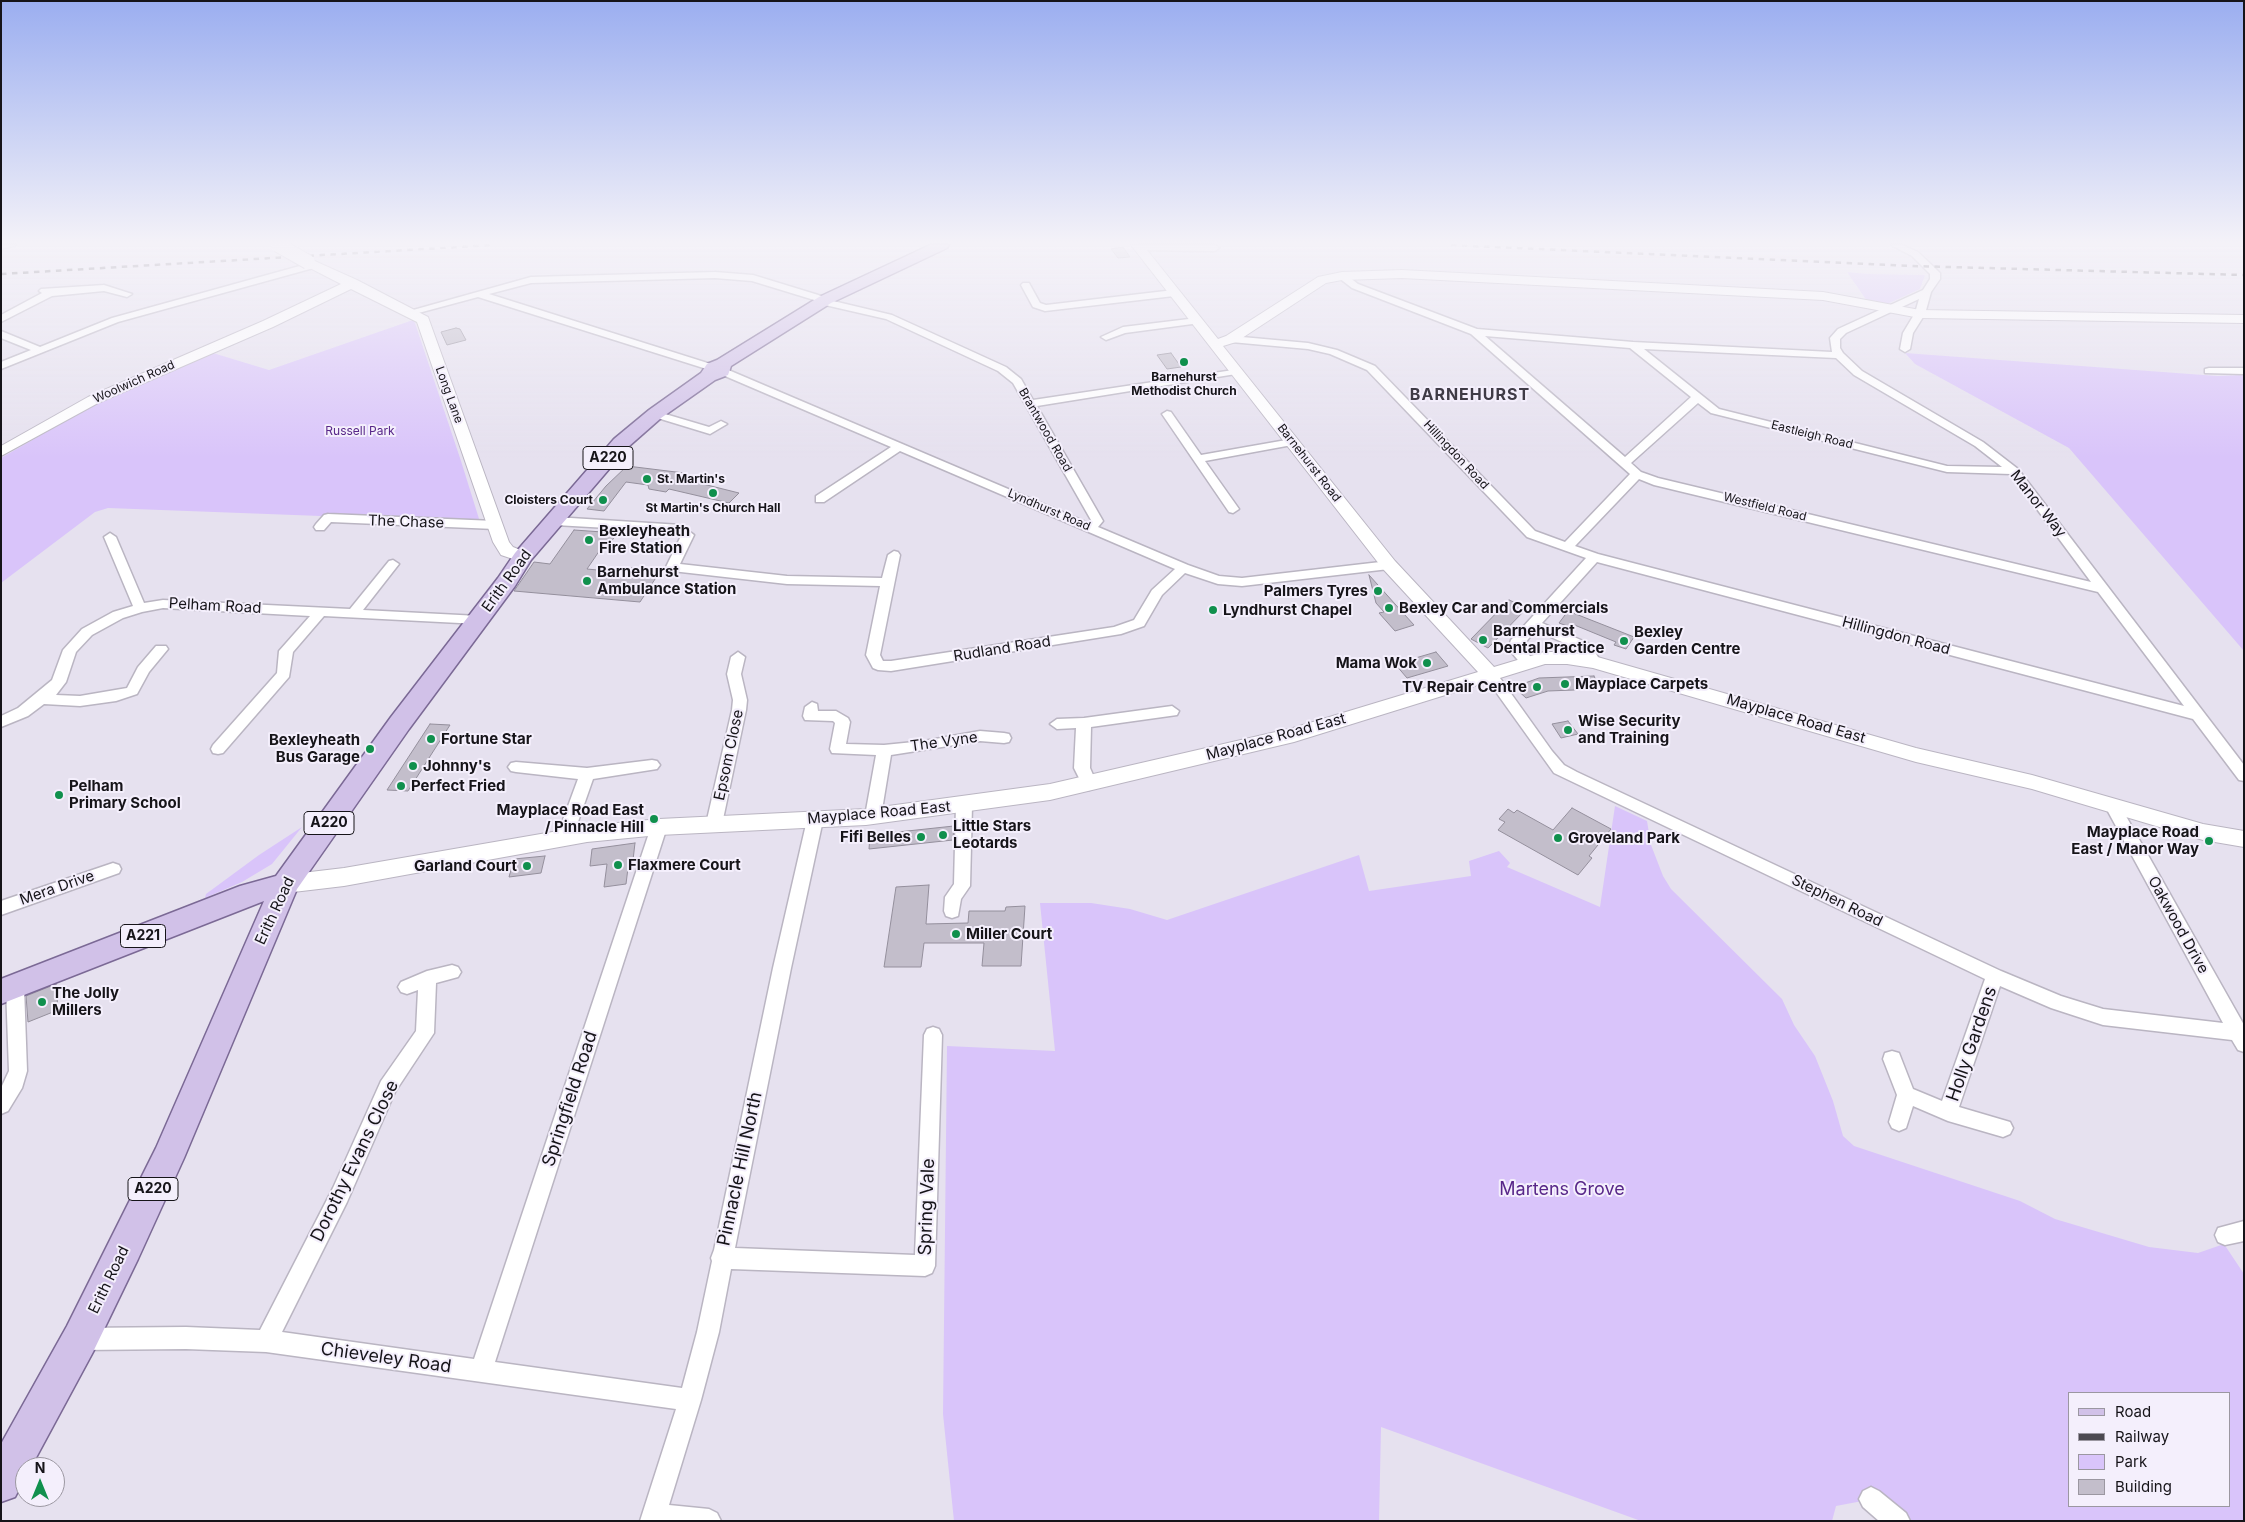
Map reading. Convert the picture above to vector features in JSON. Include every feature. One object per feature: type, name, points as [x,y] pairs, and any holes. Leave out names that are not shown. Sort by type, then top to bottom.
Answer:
[{"type":"main road","name":"Erith Road","points":[[1,1484],[80,1339],[168,1158],[285,884],[400,723],[479,620],[522,557],[621,443],[655,414],[717,370],[803,316]]},
{"type":"main road","name":"A221","points":[[8,989],[250,894],[285,884]]},
{"type":"street","points":[[1,366],[130,316]]},
{"type":"street","name":"Woolwich Road","points":[[1,452],[93,400],[285,316]]},
{"type":"street","name":"Long Lane","points":[[417,316],[423,320],[426,326],[495,525],[507,551],[522,557]]},
{"type":"street","name":"Lyndhurst Road","points":[[547,316],[717,370],[1184,568],[1218,580],[1242,582],[1389,565]]},
{"type":"street","name":"Brantwood Road","points":[[884,316],[1002,369],[1017,381],[1032,404],[1097,521],[1091,527]]},
{"type":"street","name":"Barnehurst Road","points":[[1192,316],[1389,565],[1490,674]]},
{"type":"street","points":[[1215,344],[1231,339],[1266,316]]},
{"type":"street","points":[[1433,316],[1475,332],[1632,345],[1839,355]]},
{"type":"street","points":[[1839,355],[1835,348],[1835,338],[1842,331],[1873,316]]},
{"type":"street","points":[[1906,348],[1908,333],[1918,316]]},
{"type":"street","points":[[2051,316],[2244,319]]},
{"type":"street","points":[[1106,336],[1123,330],[1197,322]]},
{"type":"street","name":"Westfield Road","points":[[1475,332],[1637,474],[1654,481],[2103,589]]},
{"type":"street","points":[[1,334],[39,350]]},
{"type":"street","name":"Hillingdon Road","points":[[1231,339],[1308,346],[1332,352],[1371,368],[1531,534],[1566,548],[1594,557],[2198,715]]},
{"type":"street","name":"Eastleigh Road","points":[[1632,345],[1696,398],[1715,411],[1946,469],[2014,471]]},
{"type":"street","name":"Manor Way","points":[[1839,355],[1864,377],[1979,444],[2014,471],[2244,776]]},
{"type":"street","points":[[1032,404],[1236,371]]},
{"type":"street","points":[[2209,371],[2244,371]]},
{"type":"street","points":[[1624,463],[1636,455],[1696,398]]},
{"type":"street","points":[[655,414],[710,431],[721,424]]},
{"type":"street","points":[[1167,414],[1233,509]]},
{"type":"street","points":[[1198,459],[1292,442]]},
{"type":"street","points":[[820,499],[900,446]]},
{"type":"street","points":[[1566,548],[1637,474]]},
{"type":"street","name":"The Chase","points":[[320,527],[328,518],[495,525]]},
{"type":"street","points":[[555,521],[681,529],[688,535],[672,567],[787,580],[887,582]]},
{"type":"street","points":[[110,537],[140,608]]},
{"type":"street","name":"Rudland Road","points":[[894,555],[873,656],[878,665],[891,666],[1116,632],[1139,623],[1157,593],[1184,568]]},
{"type":"street","points":[[1527,662],[1519,654],[1516,646],[1518,640],[1594,557]]},
{"type":"street","points":[[354,613],[393,564],[379,564]]},
{"type":"street","name":"Pelham Road","points":[[1,722],[42,700],[59,682],[64,662],[78,640],[99,624],[140,608],[163,604],[479,620]]},
{"type":"street","points":[[218,749],[284,674],[286,651],[321,611]]},
{"type":"street","points":[[1534,624],[1584,647],[1594,662]]},
{"type":"street","points":[[42,700],[80,701],[116,696],[132,691],[143,670],[161,649]]},
{"type":"street","name":"Epsom Close","points":[[714,824],[739,710],[740,700],[734,674],[737,657]]},
{"type":"street","name":"Mayplace Road East","points":[[285,884],[344,876],[565,836],[659,826],[873,816],[964,805],[1089,784],[1294,735],[1544,658],[1567,658],[1594,662],[1916,755],[2032,782],[2203,832],[2244,839]]},
{"type":"street","name":"Stephen Road","points":[[1490,674],[1559,769],[1995,976],[2057,1003],[2103,1017],[2242,1037]]},
{"type":"street","name":"The Vyne","points":[[812,706],[810,716],[836,716],[843,722],[837,749],[884,750],[924,746],[980,736],[1004,738]]},
{"type":"street","points":[[1057,724],[1084,723],[1172,711]]},
{"type":"street","points":[[1084,723],[1082,768],[1089,784]]},
{"type":"street","points":[[873,816],[884,750]]},
{"type":"street","points":[[516,767],[587,774],[652,765]]},
{"type":"street","points":[[565,836],[587,774]]},
{"type":"street","points":[[952,911],[953,897],[962,886],[964,805]]},
{"type":"street","name":"Oakwood Drive","points":[[2113,806],[2242,1037]]},
{"type":"street","name":"Pinnacle Hill North","points":[[653,1518],[690,1400],[708,1332],[721,1258],[815,820]]},
{"type":"street","name":"Springfield Road","points":[[481,1371],[659,826]]},
{"type":"street","name":"Mera Drive","points":[[1,908],[113,869]]},
{"type":"street","points":[[406,987],[427,978],[452,972]]},
{"type":"street","name":"Holly Gardens","points":[[1948,1112],[1995,976]]},
{"type":"street","name":"Dorothy Evans Close","points":[[266,1341],[340,1195],[388,1087],[425,1033],[427,978]]},
{"type":"street","points":[[1,1104],[15,1082],[18,1071],[8,989]]},
{"type":"street","name":"Spring Vale","points":[[721,1258],[925,1266],[933,1035]]},
{"type":"street","points":[[1892,1059],[1906,1095],[1899,1122]]},
{"type":"street","name":"Holly Gardens","points":[[1906,1095],[1948,1112],[2003,1128]]},
{"type":"street","name":"Chieveley Road","points":[[80,1339],[186,1338],[266,1341],[690,1400]]},
{"type":"street","points":[[1871,1499],[1898,1521]]},
{"type":"street","points":[[653,1518],[710,1521]]},
{"type":"green space","name":"Russell Park","points":[[413,320],[480,522],[108,508],[95,512],[1,583],[1,458],[104,399],[213,353],[269,370]]},
{"type":"green space","points":[[1905,353],[2217,376],[2244,375],[2244,651],[2069,448],[1915,364]]},
{"type":"green space","name":"Martens Grove","points":[[1615,806],[1647,821],[1651,845],[1663,876],[1671,889],[1782,999],[1794,1025],[1815,1056],[1833,1101],[1843,1136],[1854,1146],[2020,1201],[2055,1219],[2149,1247],[2198,1253],[2224,1244],[2244,1274],[2244,1521],[1906,1521],[1878,1498],[1836,1506],[1832,1521],[1641,1521],[1381,1427],[1379,1521],[954,1521],[943,1414],[947,1046],[1055,1051],[1040,903],[1091,903],[1130,909],[1167,920],[1359,855],[1369,891],[1471,876],[1469,861],[1499,851],[1510,863],[1507,867],[1600,907]]},
{"type":"green space","points":[[302,827],[272,864],[242,882],[205,898],[206,894],[259,855]]},
{"type":"building","points":[[456,328],[460,329],[466,340],[447,345],[441,332]]},
{"type":"building","points":[[1171,353],[1181,367],[1167,369],[1157,355]]},
{"type":"building","points":[[627,466],[684,473],[679,478],[739,493],[729,503],[669,489],[666,492],[649,489],[648,485],[626,482],[604,511],[587,509],[606,486]]},
{"type":"building","name":"Barnehurst Ambulance Station","points":[[574,530],[617,533],[607,548],[602,547],[587,569],[618,572],[622,567],[661,570],[640,602],[514,591],[534,562],[550,564]]},
{"type":"building","points":[[1369,575],[1414,625],[1395,631],[1379,613],[1384,612],[1376,603]]},
{"type":"building","points":[[1509,600],[1527,608],[1488,648],[1471,639]]},
{"type":"building","points":[[1568,611],[1634,637],[1626,649],[1614,645],[1616,642],[1572,624],[1570,627],[1559,623]]},
{"type":"building","points":[[1436,652],[1448,666],[1407,678],[1395,664]]},
{"type":"building","points":[[1594,676],[1600,689],[1548,691],[1526,698],[1514,687],[1539,678]]},
{"type":"building","name":"Wise Security and Training","points":[[1568,721],[1578,734],[1561,738],[1552,724]]},
{"type":"building","points":[[430,724],[450,725],[408,791],[387,790]]},
{"type":"building","name":"Groveland Park","points":[[1572,808],[1611,829],[1589,856],[1592,858],[1578,875],[1498,830],[1505,822],[1499,819],[1508,809],[1514,813],[1517,810],[1553,830]]},
{"type":"building","points":[[954,826],[953,840],[869,849],[870,835]]},
{"type":"building","name":"Flaxmere Court","points":[[635,843],[633,860],[629,860],[626,884],[604,887],[607,864],[590,866],[592,849]]},
{"type":"building","name":"Garland Court","points":[[545,856],[541,873],[509,877],[514,859]]},
{"type":"building","name":"Miller Court","points":[[929,885],[926,924],[968,923],[969,911],[1005,911],[1006,907],[1025,906],[1021,966],[982,966],[984,943],[924,943],[921,967],[884,967],[896,887]]},
{"type":"building","name":"The Jolly Millers","points":[[56,984],[58,1010],[28,1022],[26,996]]},
{"type":"place","name":"Barnehurst Methodist Church","points":[[1184,362]]},
{"type":"place","name":"St. Martin's","points":[[647,479]]},
{"type":"place","name":"St Martin's Church Hall","points":[[713,493]]},
{"type":"place","name":"Cloisters Court","points":[[603,500]]},
{"type":"place","name":"Bexleyheath Fire Station","points":[[589,540]]},
{"type":"place","name":"Barnehurst Ambulance Station","points":[[587,581]]},
{"type":"place","name":"Palmers Tyres","points":[[1378,591]]},
{"type":"place","name":"Bexley Car and Commercials","points":[[1389,608]]},
{"type":"place","name":"Lyndhurst Chapel","points":[[1213,610]]},
{"type":"place","name":"Barnehurst Dental Practice","points":[[1483,640]]},
{"type":"place","name":"Bexley Garden Centre","points":[[1624,641]]},
{"type":"place","name":"Mama Wok","points":[[1427,663]]},
{"type":"place","name":"Mayplace Carpets","points":[[1565,684]]},
{"type":"place","name":"TV Repair Centre","points":[[1537,687]]},
{"type":"place","name":"Wise Security and Training","points":[[1568,730]]},
{"type":"place","name":"Fortune Star","points":[[431,739]]},
{"type":"place","name":"Bexleyheath Bus Garage","points":[[370,749]]},
{"type":"place","name":"Johnny's","points":[[413,766]]},
{"type":"place","name":"Perfect Fried","points":[[401,786]]},
{"type":"place","name":"Pelham Primary School","points":[[59,795]]},
{"type":"place","name":"Mayplace Road East / Pinnacle Hill","points":[[654,819]]},
{"type":"place","name":"Little Stars Leotards","points":[[943,835]]},
{"type":"place","name":"Fifi Belles","points":[[921,837]]},
{"type":"place","name":"Groveland Park","points":[[1558,838]]},
{"type":"place","name":"Mayplace Road East / Manor Way","points":[[2209,841]]},
{"type":"place","name":"Flaxmere Court","points":[[618,865]]},
{"type":"place","name":"Garland Court","points":[[527,866]]},
{"type":"place","name":"Miller Court","points":[[956,934]]},
{"type":"place","name":"The Jolly Millers","points":[[42,1002]]},
{"type":"district","name":"BARNEHURST","points":[[1470,395]]}]
